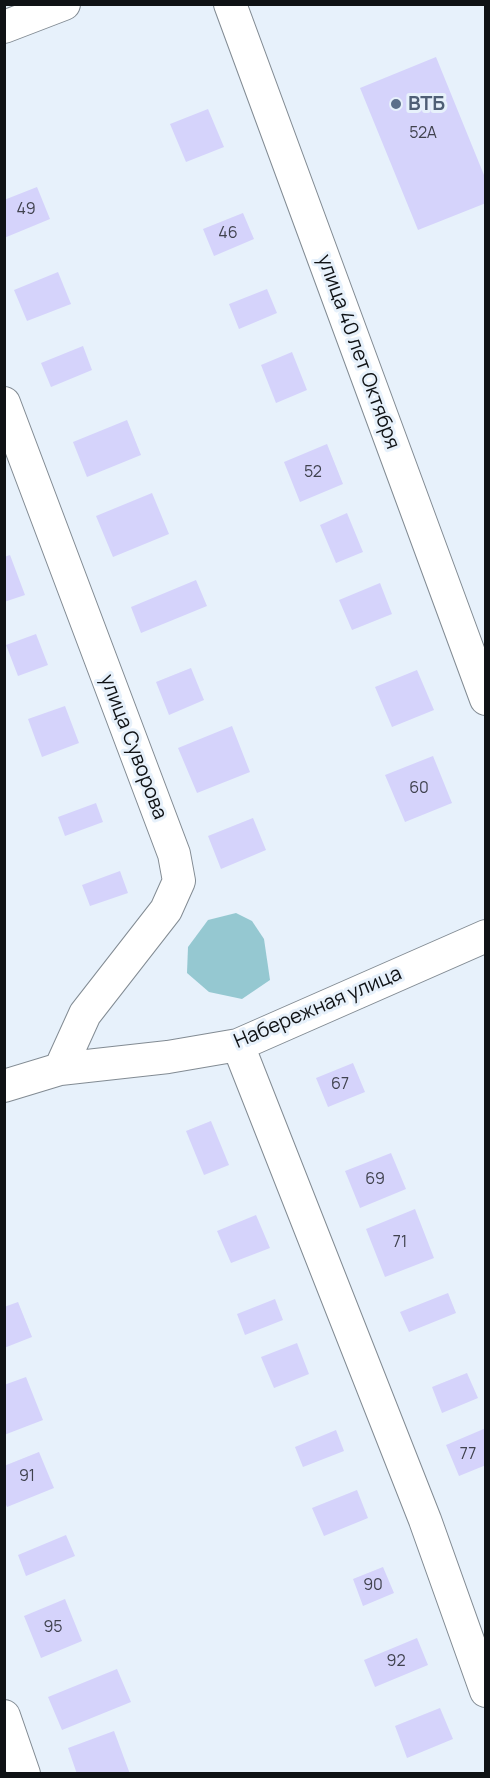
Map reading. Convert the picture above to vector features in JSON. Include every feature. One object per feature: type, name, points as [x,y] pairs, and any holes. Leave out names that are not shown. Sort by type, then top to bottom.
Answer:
[{"type":"street","points":[[4,27],[64,4]]},
{"type":"street","name":"улица 40 лет Октября","points":[[230,4],[486,699]]},
{"type":"street","name":"улица Суворова","points":[[4,404],[174,854],[179,881],[166,910],[85,1014],[60,1069]]},
{"type":"street","name":"Набережная улица","points":[[4,1086],[60,1069],[168,1057],[238,1045],[486,936]]},
{"type":"street","points":[[238,1045],[425,1520],[486,1691]]},
{"type":"street","points":[[4,1716],[24,1773]]},
{"type":"water","points":[[236,913],[252,921],[264,939],[270,980],[242,999],[209,992],[187,973],[188,947],[208,920]]},
{"type":"building","points":[[436,57],[486,180],[486,203],[418,230],[360,88]]},
{"type":"building","points":[[208,109],[224,147],[186,162],[170,124]]},
{"type":"building","points":[[37,187],[50,219],[4,238],[4,200]]},
{"type":"building","points":[[243,213],[254,239],[214,256],[203,229]]},
{"type":"building","points":[[58,272],[71,304],[27,321],[14,290]]},
{"type":"building","points":[[267,289],[277,313],[239,329],[229,304]]},
{"type":"building","points":[[83,346],[92,370],[51,387],[41,363]]},
{"type":"building","points":[[292,352],[307,390],[276,403],[261,365]]},
{"type":"building","points":[[127,420],[141,455],[87,477],[73,442]]},
{"type":"building","points":[[327,444],[343,484],[300,502],[284,462]]},
{"type":"building","points":[[152,493],[169,534],[113,557],[96,516]]},
{"type":"building","points":[[347,513],[363,552],[336,563],[320,525]]},
{"type":"building","points":[[10,555],[25,595],[4,602],[4,557]]},
{"type":"building","points":[[196,580],[207,606],[141,633],[131,607]]},
{"type":"building","points":[[380,583],[392,614],[352,630],[339,600]]},
{"type":"building","points":[[36,634],[48,665],[18,676],[6,645]]},
{"type":"building","points":[[191,668],[204,700],[169,715],[156,682]]},
{"type":"building","points":[[417,670],[434,710],[392,727],[375,687]]},
{"type":"building","points":[[65,706],[79,743],[42,757],[28,719]]},
{"type":"building","points":[[232,726],[250,772],[197,793],[178,748]]},
{"type":"building","points":[[433,756],[452,803],[405,822],[385,775]]},
{"type":"building","points":[[96,803],[103,822],[65,836],[58,817]]},
{"type":"building","points":[[253,818],[266,850],[221,869],[208,836]]},
{"type":"building","points":[[120,871],[128,893],[90,906],[82,885]]},
{"type":"building","points":[[353,1063],[365,1092],[328,1107],[316,1078]]},
{"type":"building","points":[[211,1121],[229,1165],[204,1175],[186,1131]]},
{"type":"building","points":[[391,1153],[406,1189],[360,1208],[345,1171]]},
{"type":"building","points":[[415,1209],[434,1258],[385,1277],[366,1229]]},
{"type":"building","points":[[256,1215],[270,1248],[231,1263],[217,1231]]},
{"type":"building","points":[[448,1293],[456,1313],[409,1332],[400,1312]]},
{"type":"building","points":[[275,1299],[283,1320],[245,1335],[237,1314]]},
{"type":"building","points":[[18,1302],[32,1337],[4,1348],[4,1307]]},
{"type":"building","points":[[297,1343],[309,1374],[274,1388],[261,1357]]},
{"type":"building","points":[[467,1373],[478,1398],[442,1413],[432,1387]]},
{"type":"building","points":[[26,1377],[43,1420],[4,1435],[4,1385]]},
{"type":"building","points":[[486,1428],[486,1465],[459,1476],[446,1445]]},
{"type":"building","points":[[336,1430],[344,1451],[303,1467],[295,1447]]},
{"type":"building","points":[[39,1452],[54,1488],[7,1507],[4,1500],[4,1466]]},
{"type":"building","points":[[357,1490],[368,1518],[324,1536],[312,1508]]},
{"type":"building","points":[[66,1535],[75,1556],[26,1576],[18,1555]]},
{"type":"building","points":[[383,1567],[394,1593],[363,1606],[353,1579]]},
{"type":"building","points":[[65,1599],[82,1641],[41,1658],[24,1616]]},
{"type":"building","points":[[417,1638],[428,1665],[375,1687],[364,1660]]},
{"type":"building","points":[[117,1669],[131,1702],[62,1730],[48,1697]]},
{"type":"building","points":[[440,1708],[453,1739],[407,1758],[395,1726]]},
{"type":"building","points":[[114,1731],[130,1774],[77,1774],[68,1748]]},
{"type":"place","name":"ВТБ","points":[[396,104]]}]
